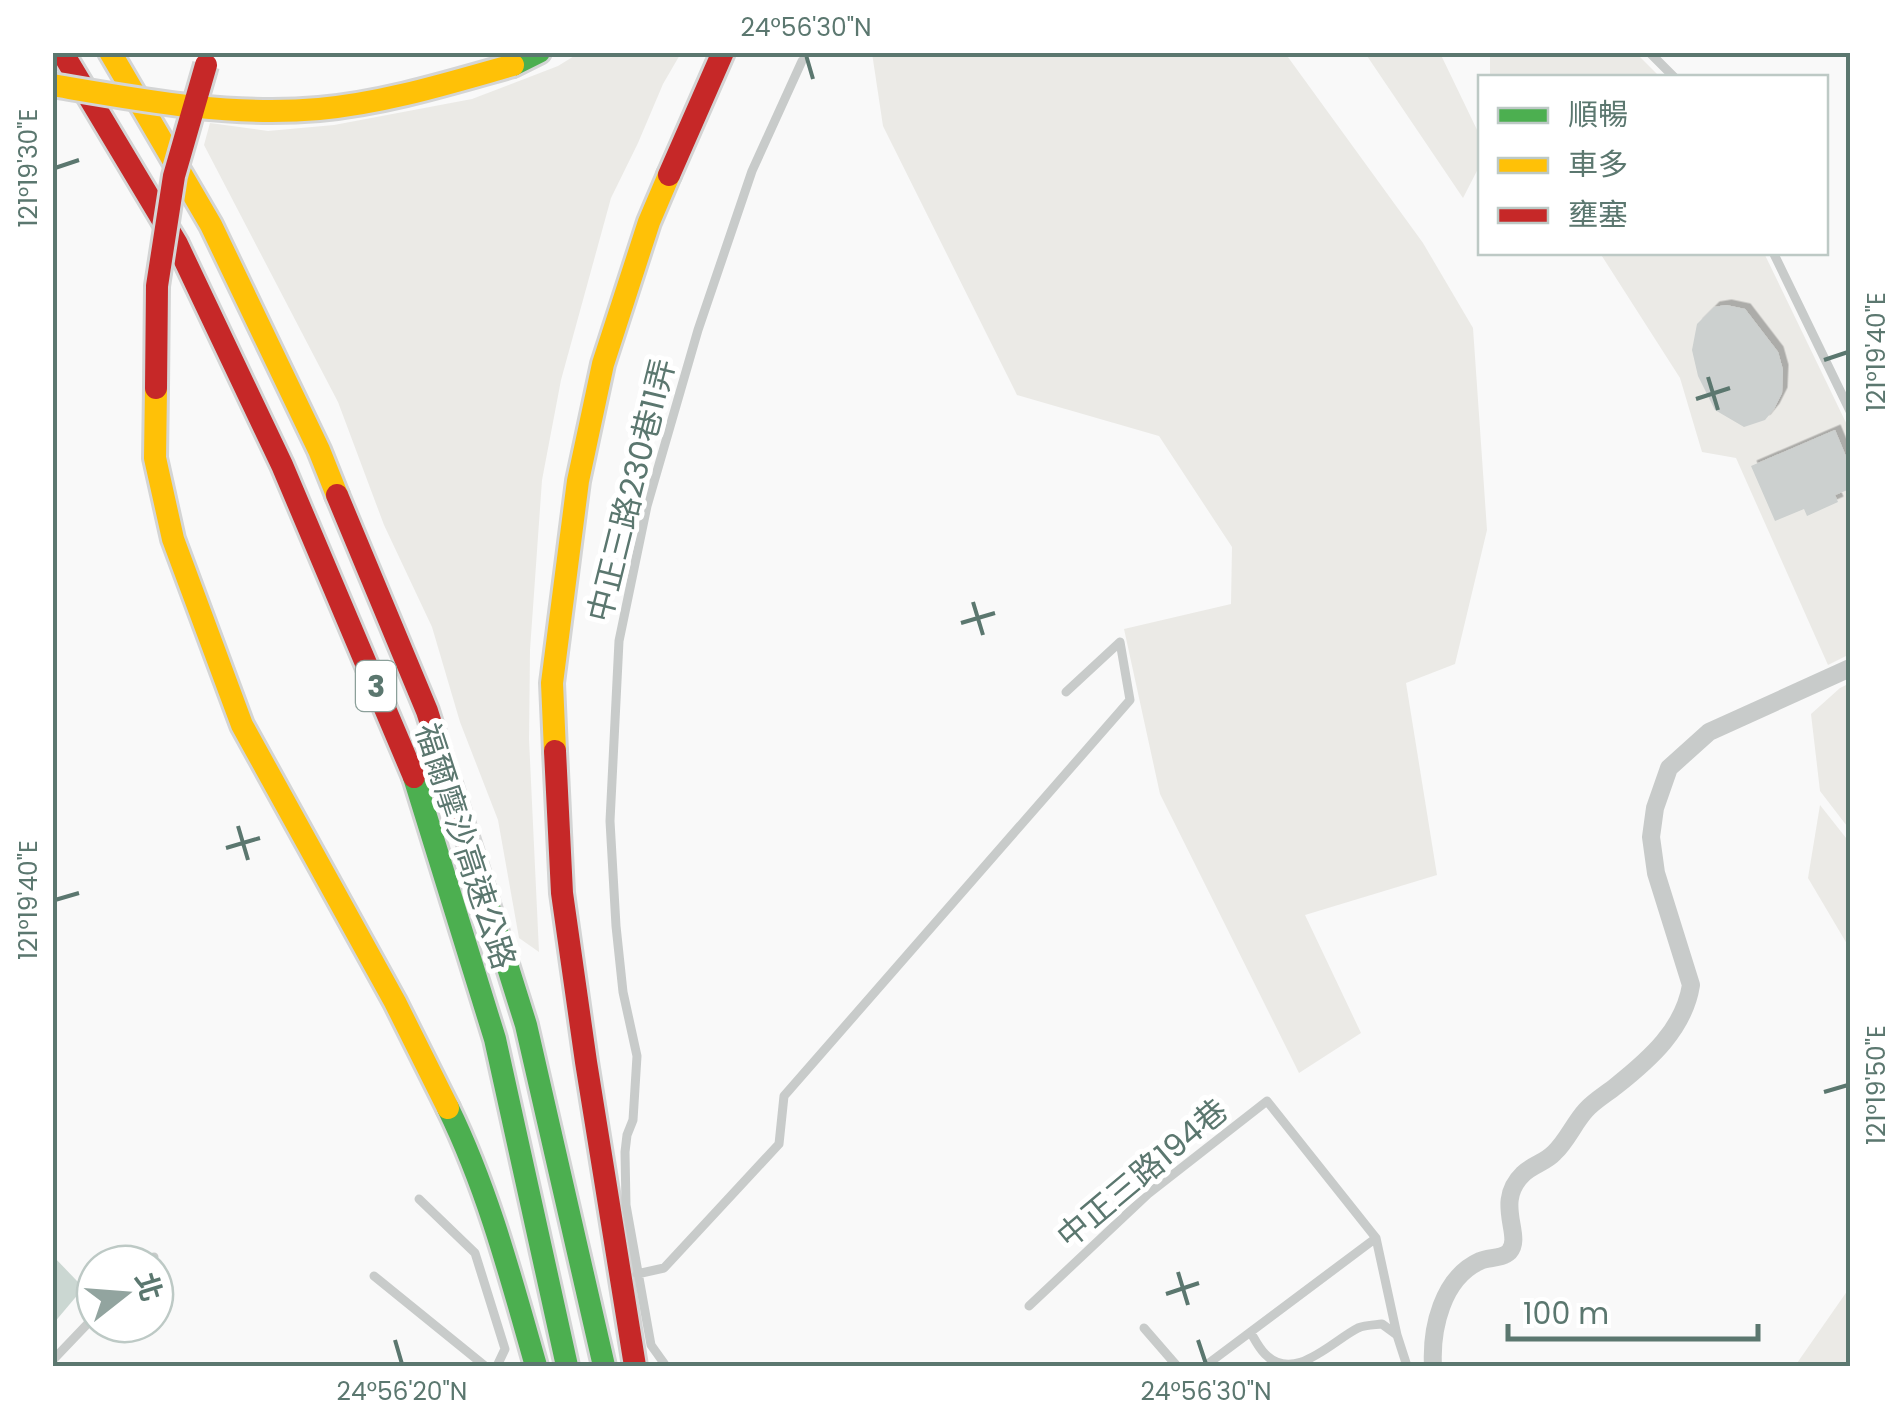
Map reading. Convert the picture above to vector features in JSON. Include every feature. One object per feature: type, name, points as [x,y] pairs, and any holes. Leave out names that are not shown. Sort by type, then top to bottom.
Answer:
[{"type":"highway","name":"福爾摩沙高速公路","points":[[62,52],[177,244],[282,465],[412,772],[496,1039],[567,1366]]},
{"type":"highway","name":"福爾摩沙高速公路","points":[[110,52],[211,225],[319,450],[427,711],[526,1025],[604,1366]]},
{"type":"highway","points":[[52,85],[178,106],[266,111],[320,109],[411,94],[513,65],[539,52]]},
{"type":"highway","points":[[635,1366],[562,892],[552,683],[578,481],[603,364],[649,222],[723,52]]},
{"type":"highway","points":[[209,59],[174,176],[157,286],[155,458],[174,539],[242,725],[395,1002],[464,1144],[500,1239],[536,1366]]},
{"type":"street","points":[[1433,1366],[1440,1307],[1452,1284],[1465,1269],[1508,1252],[1513,1242],[1508,1194],[1513,1184],[1525,1171],[1553,1156],[1586,1109],[1645,1063],[1674,1029],[1688,1003],[1692,985],[1656,873],[1651,837],[1654,808],[1669,768],[1709,732],[1850,668]]},
{"type":"lane","points":[[1648,52],[1671,75]]},
{"type":"lane","name":"中正三路230巷11弄","points":[[666,1366],[652,1345],[626,1205],[626,1135],[632,1120],[637,1056],[623,992],[610,821],[619,640],[648,506],[698,330],[752,172],[802,61]]},
{"type":"lane","points":[[1774,255],[1850,411]]},
{"type":"lane","points":[[637,1274],[664,1268],[779,1144],[784,1096],[1130,700],[1120,642],[1066,692]]},
{"type":"lane","name":"中正三路194巷","points":[[1029,1306],[1148,1194],[1268,1101],[1376,1238]]},
{"type":"lane","points":[[419,1199],[474,1253],[504,1349],[497,1366]]},
{"type":"lane","points":[[1205,1366],[1376,1238],[1397,1335],[1408,1366]]},
{"type":"lane","points":[[374,1276],[485,1366]]},
{"type":"lane","points":[[1252,1333],[1265,1355],[1278,1363],[1293,1365],[1362,1326],[1382,1324],[1397,1335]]},
{"type":"lane","points":[[1144,1328],[1177,1366]]},
{"type":"lane","points":[[52,1361],[75,1337]]},
{"type":"shaded area","points":[[579,53],[681,53],[611,198],[561,380],[542,480],[530,650],[529,739],[539,952],[519,938],[498,820],[460,722],[432,627],[384,525],[338,402],[204,145],[210,123],[268,131],[334,125],[472,99],[558,66]]},
{"type":"shaded area","points":[[872,53],[1285,53],[1423,243],[1473,328],[1487,530],[1455,664],[1406,683],[1437,875],[1305,915],[1361,1033],[1299,1073],[1160,794],[1124,629],[1231,604],[1232,547],[1159,436],[1017,395],[883,126]]},
{"type":"shaded area","points":[[1365,53],[1440,53],[1478,132],[1478,169],[1463,198]]},
{"type":"shaded area","points":[[1490,53],[1636,53],[1658,75],[1490,75]]},
{"type":"shaded area","points":[[1601,255],[1765,255],[1850,431],[1850,654],[1828,665],[1736,458],[1702,452],[1680,378]]},
{"type":"shaded area","points":[[1850,683],[1850,830],[1820,791],[1811,714]]},
{"type":"shaded area","points":[[1820,805],[1850,843],[1850,949],[1808,878]]},
{"type":"shaded area","points":[[53,1256],[75,1279],[75,1298],[53,1324]]},
{"type":"shaded area","points":[[1850,1287],[1850,1366],[1795,1366]]},
{"type":"building","points":[[1714,307],[1745,309],[1778,352],[1783,370],[1782,393],[1774,409],[1765,420],[1744,427],[1715,410],[1698,376],[1692,350],[1697,324]]},
{"type":"building","points":[[1835,430],[1850,466],[1850,489],[1835,495],[1838,502],[1807,516],[1804,509],[1775,521],[1751,466]]},
{"type":"traffic: fast","points":[[513,65],[539,52]]},
{"type":"traffic: fast","points":[[414,777],[495,1039],[567,1366]]},
{"type":"traffic: fast","points":[[483,888],[526,1025],[604,1366]]},
{"type":"traffic: fast","points":[[448,1108],[487,1202],[536,1366]]},
{"type":"traffic: slow","points":[[110,52],[211,225],[337,495]]},
{"type":"traffic: slow","points":[[52,85],[185,106],[285,111],[368,102],[513,65]]},
{"type":"traffic: slow","points":[[555,751],[552,683],[578,481],[603,364],[649,222],[669,175]]},
{"type":"traffic: slow","points":[[156,388],[155,458],[173,539],[242,725],[395,1002],[448,1108]]},
{"type":"traffic: jam","points":[[62,52],[177,244],[282,465],[414,777]]},
{"type":"traffic: jam","points":[[669,175],[723,52]]},
{"type":"traffic: jam","points":[[156,388],[157,286],[174,176],[206,65]]},
{"type":"traffic: jam","points":[[337,495],[427,711],[483,888]]},
{"type":"traffic: jam","points":[[555,751],[562,893],[635,1366]]}]
